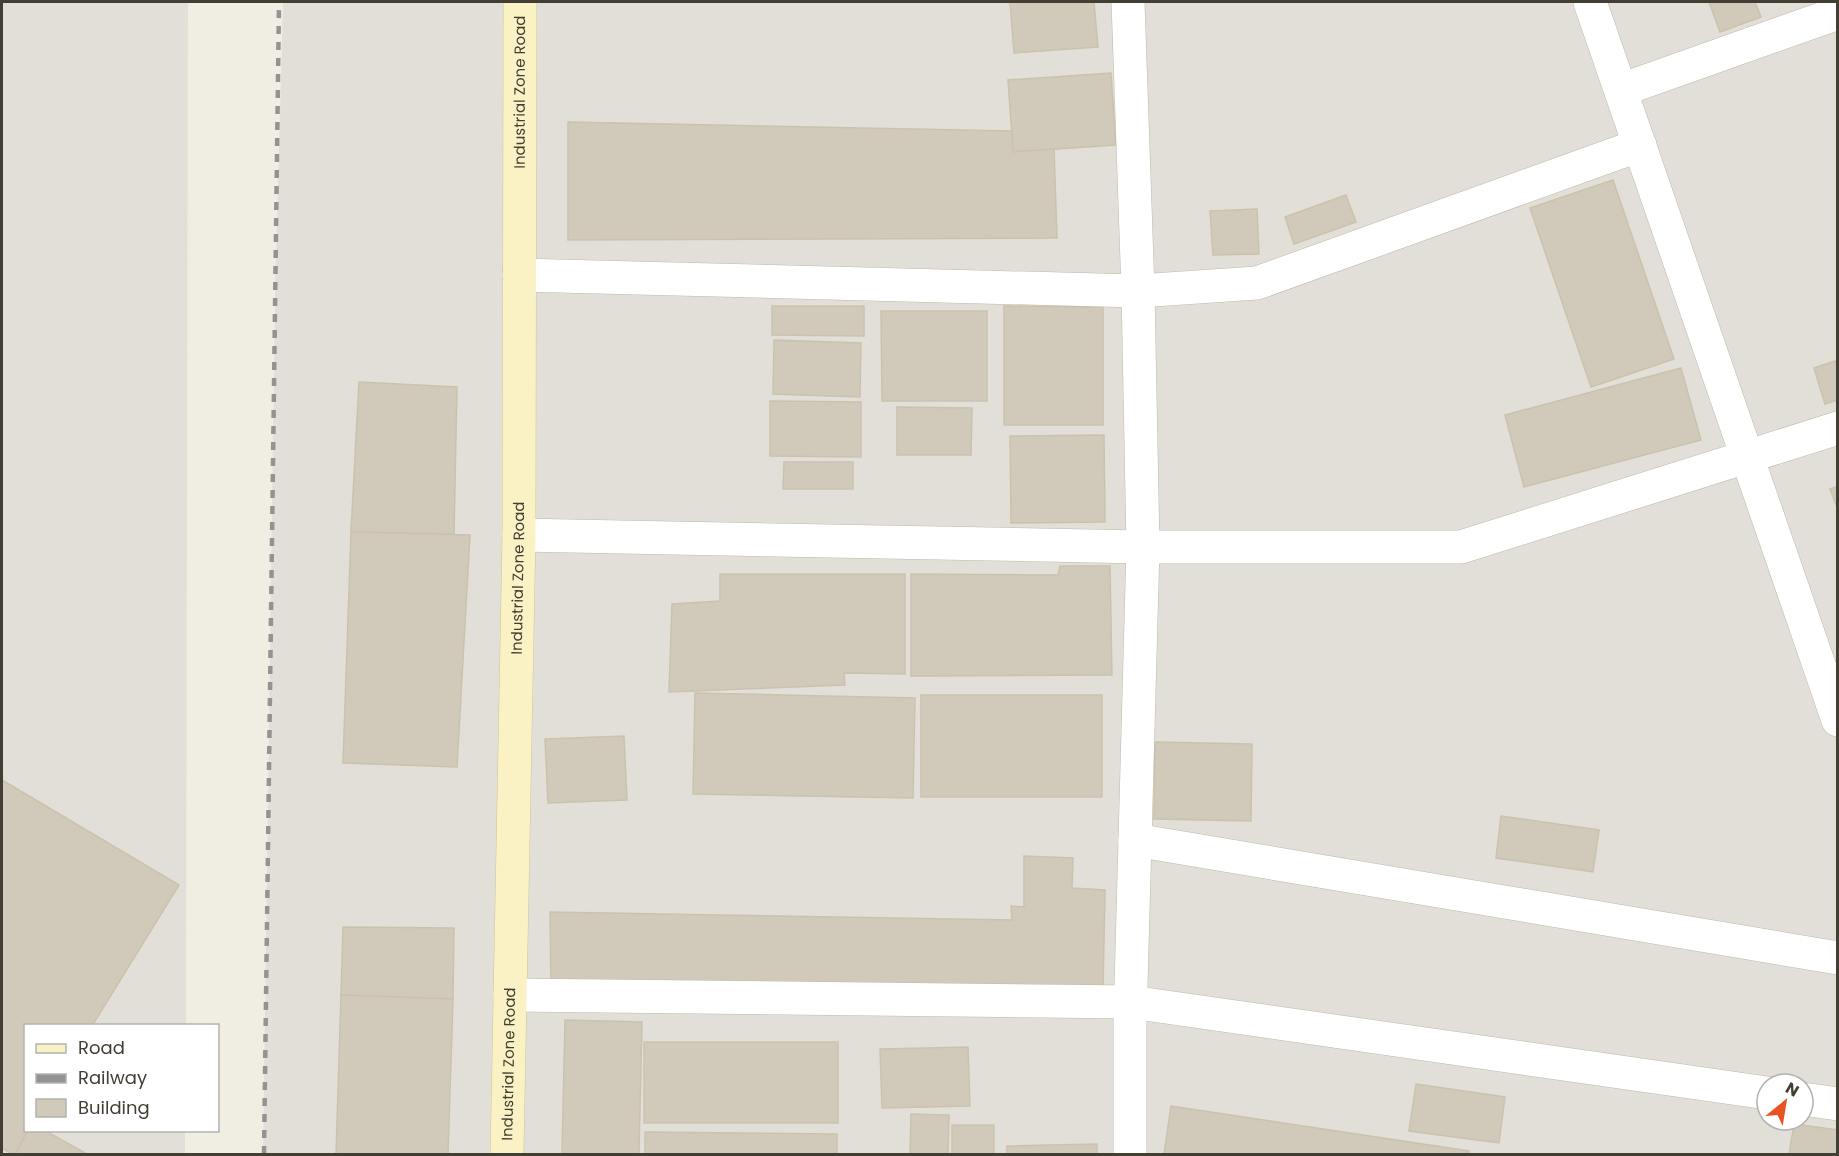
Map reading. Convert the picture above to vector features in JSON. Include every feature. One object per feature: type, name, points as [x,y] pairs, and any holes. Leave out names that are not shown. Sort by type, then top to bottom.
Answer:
[{"type":"street","name":"Industrial Zone Road","points":[[507,1155],[519,535],[520,2]]},
{"type":"street","points":[[1128,2],[1138,291],[1143,547],[1131,1002],[1130,1155]]},
{"type":"street","points":[[1590,2],[1838,720]]},
{"type":"street","points":[[1621,90],[1838,13]]},
{"type":"street","points":[[519,275],[1138,291],[1257,283],[1640,145]]},
{"type":"street","points":[[519,535],[1143,547],[1461,547],[1838,428]]},
{"type":"street","points":[[1135,840],[1838,958]]},
{"type":"street","points":[[510,995],[1131,1002],[1755,1092]]},
{"type":"street","points":[[1815,1101],[1838,1104]]},
{"type":"shaded area","points":[[2,2],[188,2],[186,1024],[24,1024],[24,1132],[185,1132],[185,1154],[2,1154]]},
{"type":"shaded area","points":[[283,2],[1837,2],[1837,1154],[263,1154],[275,293]]},
{"type":"building","points":[[1010,2],[1094,2],[1098,47],[1014,53]]},
{"type":"building","points":[[1709,2],[1755,2],[1761,17],[1720,32]]},
{"type":"building","points":[[1111,73],[1116,145],[1013,152],[1008,80]]},
{"type":"building","points":[[568,122],[1012,131],[1013,152],[1054,149],[1057,238],[568,240]]},
{"type":"building","points":[[1613,180],[1674,359],[1591,387],[1530,208]]},
{"type":"building","points":[[1346,195],[1356,222],[1294,244],[1285,217]]},
{"type":"building","points":[[1257,209],[1259,254],[1213,255],[1210,211]]},
{"type":"building","points":[[772,306],[864,306],[864,336],[772,335]]},
{"type":"building","points":[[1004,306],[1103,307],[1103,425],[1004,425]]},
{"type":"building","points":[[881,311],[987,311],[987,401],[882,401]]},
{"type":"building","points":[[774,340],[861,343],[860,397],[773,394]]},
{"type":"building","points":[[1835,361],[1838,367],[1838,400],[1825,404],[1814,368]]},
{"type":"building","points":[[1681,368],[1701,440],[1524,487],[1505,415]]},
{"type":"building","points":[[359,382],[457,387],[454,534],[351,532]]},
{"type":"building","points":[[770,401],[861,402],[861,457],[770,456]]},
{"type":"building","points":[[897,407],[972,408],[971,455],[897,455]]},
{"type":"building","points":[[1104,435],[1105,522],[1011,523],[1010,436]]},
{"type":"building","points":[[784,462],[853,462],[853,489],[783,489]]},
{"type":"building","points":[[1838,486],[1838,510],[1830,489]]},
{"type":"building","points":[[351,532],[470,535],[457,767],[343,763]]},
{"type":"building","points":[[1060,566],[1110,566],[1112,675],[911,676],[911,574],[1058,575]]},
{"type":"building","points":[[720,574],[905,574],[905,674],[844,673],[845,685],[669,692],[672,604],[720,601]]},
{"type":"building","points":[[695,693],[915,698],[913,798],[693,794]]},
{"type":"building","points":[[921,695],[1102,695],[1102,797],[921,797]]},
{"type":"building","points":[[624,736],[627,800],[548,803],[545,739]]},
{"type":"building","points":[[1155,742],[1252,744],[1251,821],[1154,819]]},
{"type":"building","points":[[2,780],[179,885],[93,1024],[24,1024],[24,1132],[28,1132],[16,1154],[2,1148]]},
{"type":"building","points":[[1501,816],[1599,830],[1593,872],[1496,858]]},
{"type":"building","points":[[1024,856],[1073,858],[1072,888],[1105,890],[1103,990],[551,988],[550,912],[1012,920],[1011,906],[1024,907]]},
{"type":"building","points":[[343,927],[454,928],[453,999],[341,995]]},
{"type":"building","points":[[341,995],[453,999],[448,1154],[336,1154]]},
{"type":"building","points":[[565,1020],[642,1022],[639,1154],[562,1154]]},
{"type":"building","points":[[644,1042],[838,1042],[838,1123],[644,1123]]},
{"type":"building","points":[[968,1047],[970,1106],[882,1108],[880,1049]]},
{"type":"building","points":[[1416,1084],[1505,1097],[1499,1143],[1409,1131]]},
{"type":"building","points":[[1171,1106],[1469,1151],[1469,1154],[1164,1154]]},
{"type":"building","points":[[911,1114],[949,1115],[948,1154],[910,1154]]},
{"type":"building","points":[[952,1125],[994,1125],[994,1154],[952,1154]]},
{"type":"building","points":[[1815,1127],[1838,1130],[1838,1154],[1789,1154],[1793,1132],[1815,1132]]},
{"type":"building","points":[[27,1132],[48,1132],[87,1154],[15,1154]]},
{"type":"building","points":[[645,1132],[837,1134],[837,1154],[645,1154]]},
{"type":"building","points":[[1097,1144],[1097,1154],[1007,1154],[1007,1146]]},
{"type":"railway","points":[[264,1154],[279,2]]}]
